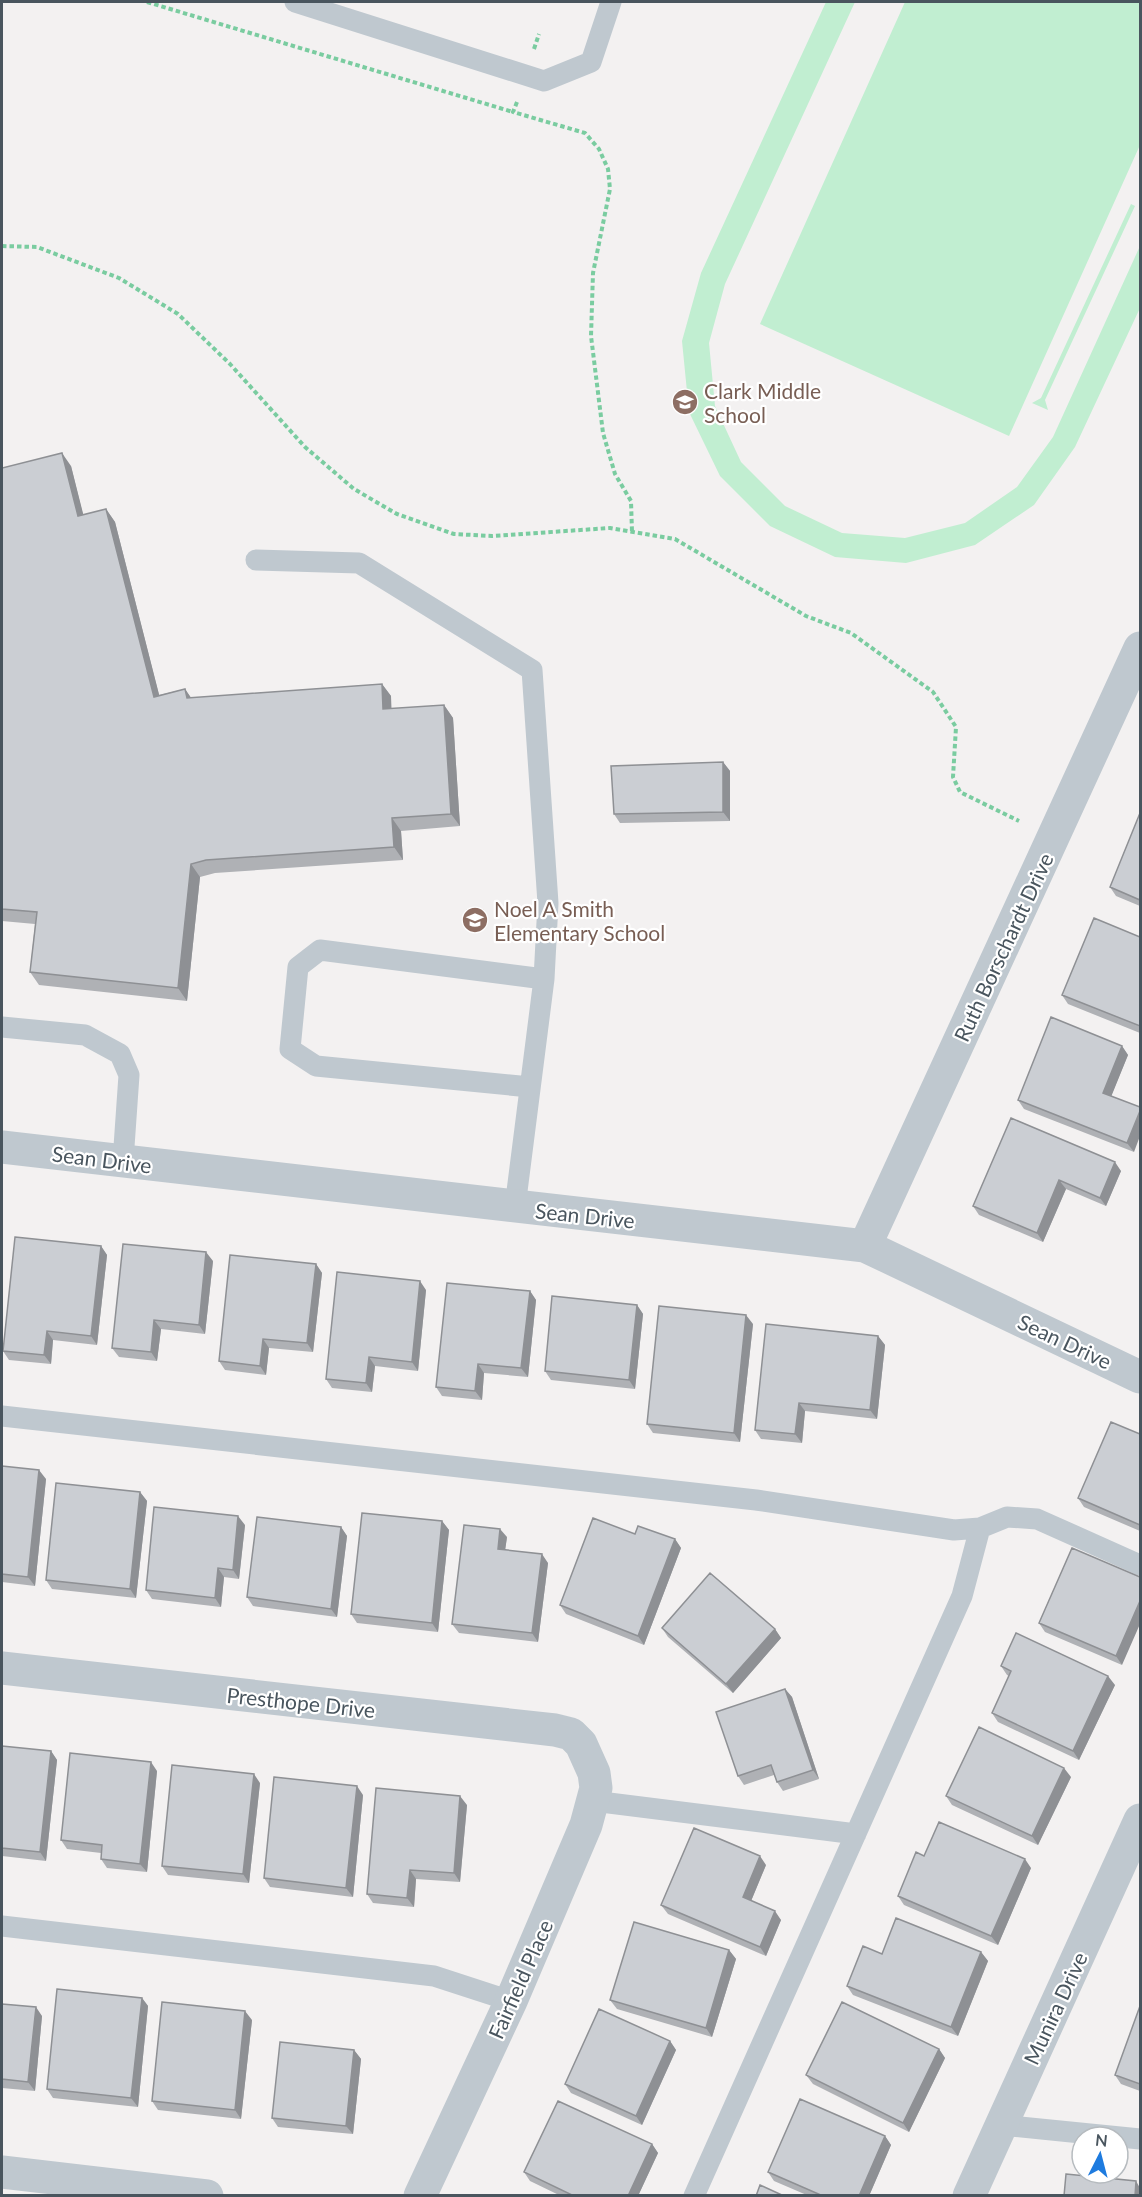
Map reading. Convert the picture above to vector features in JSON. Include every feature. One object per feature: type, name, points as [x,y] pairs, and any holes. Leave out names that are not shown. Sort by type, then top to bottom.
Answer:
[{"type":"street","name":"Ruth Borschardt Drive","points":[[865,1246],[1140,648]]},
{"type":"street","name":"Sean Drive","points":[[2,1148],[865,1246],[1140,1377]]},
{"type":"street","name":"Presthope Drive","points":[[2,1668],[555,1730],[571,1734],[581,1743],[588,1757]]},
{"type":"street","name":"Fairfield Place","points":[[420,2196],[511,2001],[586,1825],[596,1788],[594,1773],[588,1757]]},
{"type":"street","name":"Munira Drive","points":[[969,2196],[1140,1820]]},
{"type":"street","points":[[2,2172],[207,2196]]},
{"type":"lane","points":[[295,2],[544,81],[591,62],[611,2]]},
{"type":"lane","points":[[255,560],[359,563],[532,670],[548,903],[544,979],[515,1207]]},
{"type":"lane","points":[[530,1087],[316,1066],[290,1049],[298,967],[320,950],[544,979]]},
{"type":"lane","points":[[2,1027],[85,1035],[120,1054],[129,1075],[123,1161]]},
{"type":"lane","points":[[2,1416],[756,1500],[954,1530],[980,1528],[1007,1517],[1037,1520],[1140,1565]]},
{"type":"lane","points":[[694,2196],[962,1596],[980,1528]]},
{"type":"lane","points":[[593,1801],[856,1834]]},
{"type":"lane","points":[[2,1926],[434,1976],[511,2001]]},
{"type":"lane","points":[[1001,2125],[1140,2139]]},
{"type":"path","points":[[147,2],[585,133],[599,149],[608,169],[610,189],[593,273],[591,336],[603,433],[615,474],[631,501],[632,532]]},
{"type":"path","points":[[513,112],[539,34]]},
{"type":"path","points":[[2,246],[37,247],[119,278],[178,314],[230,364],[305,447],[354,489],[397,514],[454,534],[492,536],[610,528],[675,539],[806,616],[851,633],[933,692],[956,727],[953,777],[960,792],[1019,821]]},
{"type":"green space","points":[[826,2],[855,2],[725,284],[709,343],[715,406],[741,462],[785,506],[842,533],[905,538],[965,523],[1017,487],[1053,437],[1140,246],[1140,308],[1075,447],[1034,505],[975,545],[906,563],[835,557],[770,526],[720,476],[689,412],[682,341],[701,273]]},
{"type":"green space","points":[[905,2],[1140,2],[1140,145],[1009,436],[760,324]]},
{"type":"green space","points":[[1131,204],[1135,206],[1045,400],[1048,410],[1032,403],[1041,398]]},
{"type":"building","points":[[62,453],[78,516],[106,509],[154,697],[185,689],[187,698],[382,684],[383,709],[444,705],[451,814],[392,818],[394,847],[206,860],[191,864],[178,988],[30,972],[37,912],[2,909],[2,468]]},
{"type":"building","points":[[723,762],[723,812],[614,814],[611,766]]},
{"type":"building","points":[[1140,813],[1140,900],[1110,887]]},
{"type":"building","points":[[1094,918],[1140,937],[1140,1026],[1062,995]]},
{"type":"building","points":[[1051,1017],[1122,1046],[1103,1093],[1140,1107],[1127,1143],[1018,1100]]},
{"type":"building","points":[[1011,1118],[1115,1162],[1100,1198],[1059,1180],[1037,1233],[973,1206]]},
{"type":"building","points":[[15,1237],[101,1246],[91,1336],[47,1331],[44,1355],[3,1351]]},
{"type":"building","points":[[123,1244],[206,1252],[199,1325],[154,1320],[151,1352],[112,1348]]},
{"type":"building","points":[[230,1255],[316,1264],[307,1343],[263,1339],[260,1366],[219,1361]]},
{"type":"building","points":[[337,1272],[420,1281],[412,1362],[369,1357],[366,1383],[326,1379]]},
{"type":"building","points":[[447,1283],[530,1291],[521,1368],[478,1364],[475,1391],[436,1387]]},
{"type":"building","points":[[552,1296],[637,1305],[629,1380],[545,1371]]},
{"type":"building","points":[[659,1306],[746,1315],[734,1433],[647,1424]]},
{"type":"building","points":[[766,1324],[878,1336],[870,1410],[799,1403],[795,1434],[755,1430]]},
{"type":"building","points":[[1111,1422],[1140,1434],[1140,1525],[1078,1498]]},
{"type":"building","points":[[2,1466],[39,1470],[28,1577],[2,1574]]},
{"type":"building","points":[[56,1483],[140,1492],[130,1589],[46,1580]]},
{"type":"building","points":[[154,1507],[238,1516],[233,1570],[218,1568],[215,1598],[146,1590]]},
{"type":"building","points":[[362,1513],[442,1521],[432,1623],[351,1614]]},
{"type":"building","points":[[257,1517],[341,1527],[331,1609],[247,1597]]},
{"type":"building","points":[[593,1518],[635,1534],[638,1526],[675,1539],[638,1636],[560,1605]]},
{"type":"building","points":[[464,1525],[500,1529],[498,1549],[542,1554],[532,1633],[452,1624]]},
{"type":"building","points":[[1072,1548],[1140,1577],[1140,1601],[1116,1656],[1039,1623]]},
{"type":"building","points":[[710,1573],[775,1629],[726,1684],[662,1628]]},
{"type":"building","points":[[1016,1633],[1108,1676],[1073,1751],[992,1713],[1011,1671],[1001,1666]]},
{"type":"building","points":[[785,1689],[813,1770],[777,1782],[771,1765],[738,1776],[716,1712]]},
{"type":"building","points":[[979,1727],[1064,1768],[1032,1836],[946,1796]]},
{"type":"building","points":[[2,1746],[51,1751],[40,1852],[2,1848]]},
{"type":"building","points":[[70,1753],[151,1762],[140,1864],[101,1859],[102,1845],[61,1840]]},
{"type":"building","points":[[172,1765],[254,1774],[243,1874],[162,1866]]},
{"type":"building","points":[[274,1777],[357,1786],[346,1888],[264,1878]]},
{"type":"building","points":[[376,1788],[460,1796],[454,1873],[410,1870],[407,1898],[367,1894]]},
{"type":"building","points":[[939,1822],[1025,1859],[991,1936],[898,1896],[916,1852],[924,1856]]},
{"type":"building","points":[[694,1828],[760,1856],[743,1897],[775,1911],[760,1947],[661,1905]]},
{"type":"building","points":[[896,1918],[981,1952],[951,2027],[847,1986],[863,1946],[882,1954]]},
{"type":"building","points":[[634,1922],[729,1950],[706,2028],[610,2000]]},
{"type":"building","points":[[57,1989],[142,1998],[131,2098],[47,2089]]},
{"type":"building","points":[[162,2002],[245,2011],[235,2110],[152,2101]]},
{"type":"building","points":[[842,2002],[939,2049],[903,2123],[806,2075]]},
{"type":"building","points":[[2,2004],[36,2007],[28,2082],[2,2079]]},
{"type":"building","points":[[1140,2006],[1140,2084],[1115,2075]]},
{"type":"building","points":[[599,2009],[670,2041],[636,2116],[565,2084]]},
{"type":"building","points":[[280,2042],[354,2050],[346,2126],[272,2118]]},
{"type":"building","points":[[800,2099],[885,2136],[859,2196],[823,2196],[768,2172]]},
{"type":"building","points":[[558,2101],[652,2144],[628,2196],[574,2196],[524,2172]]},
{"type":"building","points":[[1066,2174],[1070,2174],[1070,2185],[1130,2185],[1130,2180],[1136,2181],[1135,2196],[1064,2196]]},
{"type":"building","points":[[760,2185],[784,2196],[756,2196]]},
{"type":"place","name":"Clark Middle School","points":[[685,402]]},
{"type":"place","name":"Noel A Smith Elementary School","points":[[475,920]]}]
